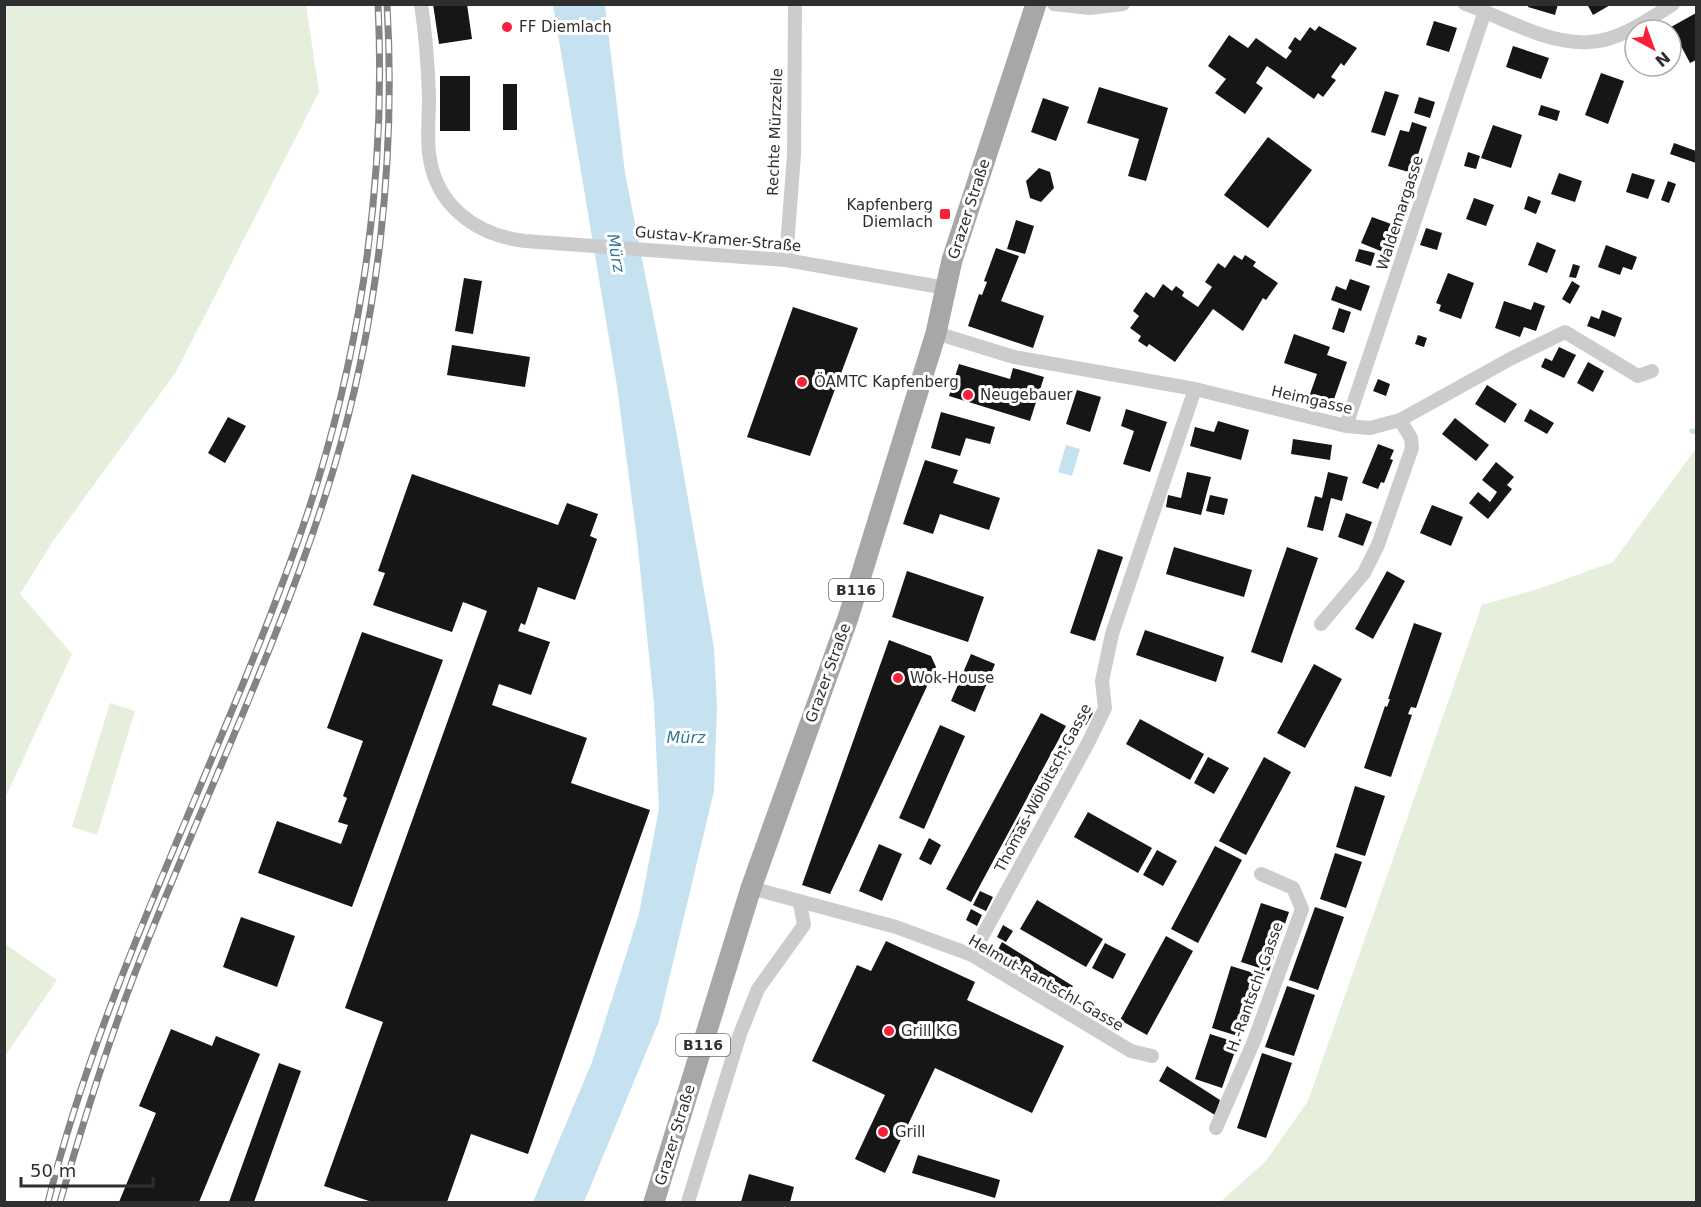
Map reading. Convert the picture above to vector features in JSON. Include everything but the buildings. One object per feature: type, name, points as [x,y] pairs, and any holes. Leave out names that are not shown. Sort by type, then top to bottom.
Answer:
[{"type":"main road","name":"Grazer Straße","points":[[654,1203],[751,888],[848,618],[936,333],[952,260],[1036,4]]},
{"type":"street","name":"Gustav-Kramer-Straße","points":[[421,4],[427,48],[428,151],[433,174],[451,207],[479,229],[501,238],[786,260],[946,288]]},
{"type":"street","name":"Rechte Mürzzeile","points":[[786,260],[794,155],[795,4]]},
{"type":"street","points":[[1054,4],[1090,8],[1123,4]]},
{"type":"street","points":[[1465,4],[1561,41],[1590,42],[1622,34],[1673,4]]},
{"type":"street","name":"Waldemargasse","points":[[1346,426],[1485,11]]},
{"type":"street","name":"Heimgasse","points":[[936,333],[1014,357],[1195,389],[1346,426],[1370,428],[1400,420],[1565,332],[1638,376],[1652,371]]},
{"type":"street","name":"Thomas-Wölbitsch-Gasse","points":[[972,955],[1105,708],[1102,681],[1112,634],[1195,389]]},
{"type":"street","points":[[1321,624],[1364,573],[1378,545],[1412,448],[1411,438],[1400,420]]},
{"type":"street","name":"H.-Rantschl-Gasse","points":[[1216,1128],[1254,1041],[1302,909],[1293,888],[1261,873]]},
{"type":"street","name":"Helmut-Rantschl-Gasse","points":[[751,888],[896,927],[972,955],[1131,1051],[1152,1056]]},
{"type":"street","points":[[688,1203],[738,1041],[758,989],[804,925],[800,903]]},
{"type":"green space","points":[[5,4],[306,5],[319,92],[176,372],[53,541],[20,594],[72,654],[5,798]]},
{"type":"green space","points":[[1696,451],[1696,1202],[1220,1202],[1266,1161],[1308,1101],[1482,605],[1538,589],[1613,562]]},
{"type":"green space","points":[[110,703],[135,711],[97,835],[72,827]]},
{"type":"green space","points":[[5,944],[57,980],[5,1056]]},
{"type":"water","name":"Mürz","points":[[553,5],[605,5],[625,173],[676,430],[714,648],[717,706],[714,791],[659,1021],[584,1202],[533,1202],[592,1062],[639,914],[659,809],[654,704],[637,539],[617,386]]},
{"type":"water","points":[[1066,445],[1080,449],[1072,476],[1058,472]]},
{"type":"waterway","points":[[1692,431],[1696,432]]},
{"type":"railway","points":[[48,1202],[72,1118],[100,1035],[264,631],[317,484],[336,417],[364,281],[372,212],[378,143],[380,73],[378,4]]},
{"type":"railway","points":[[60,1202],[123,1005],[292,590],[314,531],[349,414],[372,299],[386,181],[389,122],[387,4]]},
{"type":"place","name":"FF Diemlach","points":[[507,27]]},
{"type":"place","name":"Kapfenberg Diemlach","points":[[945,214]]},
{"type":"place","name":"ÖAMTC Kapfenberg","points":[[802,382]]},
{"type":"place","name":"Neugebauer","points":[[968,395]]},
{"type":"place","name":"Wok-House","points":[[898,678]]},
{"type":"place","name":"Grill KG","points":[[889,1031]]},
{"type":"place","name":"Grill","points":[[883,1132]]}]
